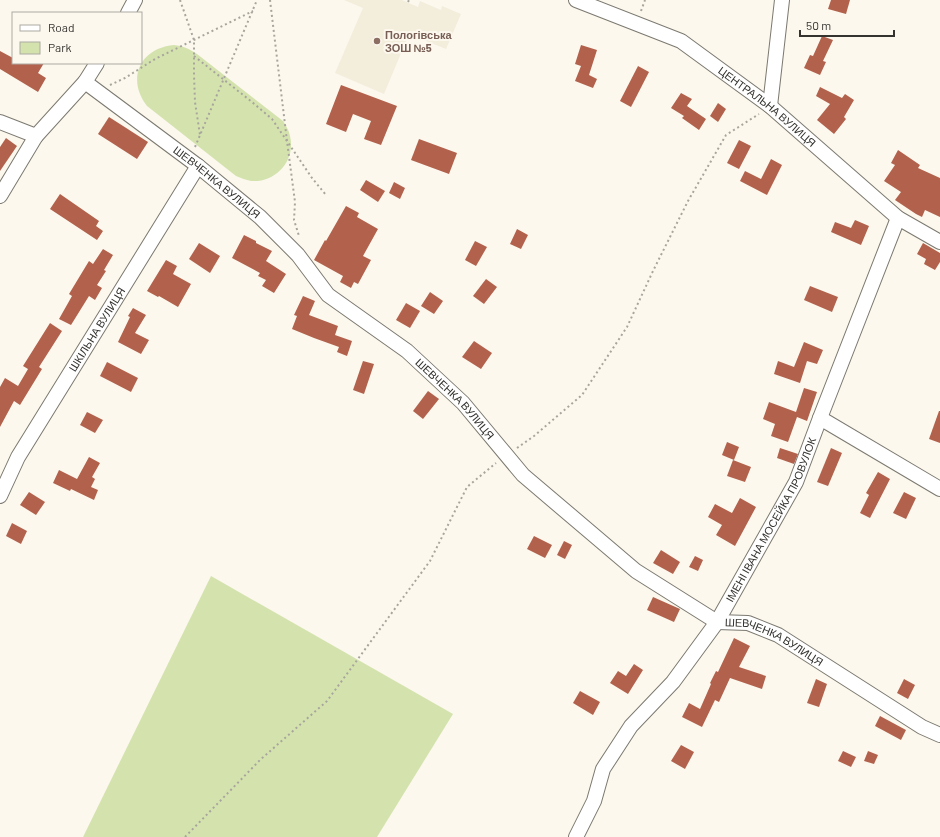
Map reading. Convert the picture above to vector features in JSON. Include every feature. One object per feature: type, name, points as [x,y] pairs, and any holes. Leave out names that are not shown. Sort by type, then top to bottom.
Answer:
[{"type":"street","points":[[129,12],[136,0]]},
{"type":"street","name":"ЦЕНТРАЛЬНА ВУЛИЦЯ","points":[[576,0],[681,41],[770,106],[898,218],[940,242]]},
{"type":"street","points":[[770,106],[782,0]]},
{"type":"street","points":[[0,196],[36,136],[85,82],[96,64]]},
{"type":"street","name":"ШЕВЧЕНКА ВУЛИЦЯ","points":[[85,82],[194,163],[260,217],[298,255],[328,295],[407,351],[463,404],[523,475],[636,570],[717,622],[748,622],[778,635],[922,727],[940,735]]},
{"type":"street","points":[[0,122],[36,136]]},
{"type":"street","name":"ШКІЛЬНА ВУЛИЦЯ","points":[[0,496],[18,457],[194,163]]},
{"type":"street","name":"ІМЕНІ ІВАНА МОСЕЙКА ПРОВУЛОК","points":[[576,837],[594,801],[603,769],[631,726],[673,682],[717,622],[796,482],[898,218]]},
{"type":"street","points":[[820,418],[940,489]]},
{"type":"path","points":[[180,0],[194,40],[195,102],[200,137]]},
{"type":"path","points":[[194,163],[200,137],[257,0]]},
{"type":"path","points":[[270,0],[295,202],[294,220],[300,239]]},
{"type":"path","points":[[98,92],[125,78],[155,59],[253,11]]},
{"type":"path","points":[[194,56],[272,119],[312,178],[326,195]]},
{"type":"path","points":[[185,837],[260,760],[327,701],[430,561],[467,487],[506,455],[534,436],[582,395],[627,327],[688,201],[726,135],[770,106]]},
{"type":"shaded area","name":"Пологівська ЗОШ №5","points":[[344,0],[402,0],[418,7],[420,1],[441,10],[442,6],[461,14],[446,49],[409,34],[384,94],[335,73],[363,8]]},
{"type":"green space","points":[[174,45],[180,46],[197,54],[283,121],[290,136],[290,153],[287,161],[276,174],[260,181],[245,180],[236,176],[147,106],[141,96],[137,76],[140,66],[145,58],[152,52],[162,47]]},
{"type":"green space","points":[[211,576],[453,714],[377,837],[83,837]]},
{"type":"building","points":[[831,0],[850,0],[846,14],[828,9]]},
{"type":"building","points":[[822,36],[833,40],[823,61],[826,62],[820,75],[804,68],[810,55],[813,56]]},
{"type":"building","points":[[581,45],[597,50],[589,75],[597,79],[593,88],[575,81],[581,66],[575,64]]},
{"type":"building","points":[[0,51],[12,57],[12,64],[43,64],[38,73],[46,78],[38,92],[0,69]]},
{"type":"building","points":[[638,66],[649,72],[631,107],[620,101]]},
{"type":"building","points":[[341,85],[397,106],[381,145],[364,139],[371,121],[353,114],[346,132],[326,124]]},
{"type":"building","points":[[820,87],[842,98],[845,94],[854,100],[844,117],[846,119],[834,134],[817,120],[830,104],[816,96]]},
{"type":"building","points":[[681,93],[692,99],[687,106],[706,119],[699,130],[682,118],[684,116],[671,108]]},
{"type":"building","points":[[718,103],[726,109],[718,122],[710,116]]},
{"type":"building","points":[[109,117],[148,142],[137,159],[98,134]]},
{"type":"building","points":[[6,138],[17,146],[0,171],[0,147]]},
{"type":"building","points":[[419,139],[457,153],[449,174],[411,160]]},
{"type":"building","points":[[739,140],[751,146],[739,169],[727,163]]},
{"type":"building","points":[[898,150],[920,165],[918,168],[940,178],[940,217],[925,210],[922,217],[895,200],[901,192],[884,181],[895,165],[891,163]]},
{"type":"building","points":[[771,159],[782,165],[767,195],[740,181],[745,171],[761,179]]},
{"type":"building","points":[[366,180],[385,191],[378,202],[360,190]]},
{"type":"building","points":[[394,182],[405,188],[400,199],[389,193]]},
{"type":"building","points":[[60,194],[99,221],[96,226],[103,231],[97,240],[50,209]]},
{"type":"building","points":[[346,206],[359,213],[357,217],[378,229],[363,256],[371,260],[358,284],[354,282],[351,288],[340,282],[343,276],[314,260]]},
{"type":"building","points":[[855,220],[869,226],[861,245],[831,232],[835,222],[851,228]]},
{"type":"building","points":[[517,229],[528,235],[521,249],[510,244]]},
{"type":"building","points":[[244,235],[272,251],[266,261],[286,274],[274,293],[262,286],[266,280],[258,276],[260,273],[232,258]]},
{"type":"building","points":[[475,241],[487,247],[476,266],[465,260]]},
{"type":"building","points":[[199,243],[220,256],[210,273],[189,259]]},
{"type":"building","points":[[923,243],[940,253],[940,262],[935,270],[924,264],[926,259],[917,254]]},
{"type":"building","points":[[103,249],[113,255],[104,270],[106,271],[97,285],[102,288],[95,300],[89,296],[71,325],[59,319],[72,296],[69,294],[89,261],[93,264]]},
{"type":"building","points":[[166,260],[177,266],[173,274],[191,284],[178,307],[147,291]]},
{"type":"building","points":[[486,279],[497,287],[484,304],[473,296]]},
{"type":"building","points":[[810,286],[838,297],[832,312],[804,300]]},
{"type":"building","points":[[430,292],[443,301],[434,314],[421,306]]},
{"type":"building","points":[[303,296],[315,301],[309,315],[338,326],[335,335],[352,341],[347,356],[337,352],[339,347],[292,329],[297,316],[294,315]]},
{"type":"building","points":[[406,303],[420,311],[410,328],[396,320]]},
{"type":"building","points":[[133,308],[146,315],[135,333],[149,340],[141,354],[118,342],[130,317],[128,316]]},
{"type":"building","points":[[50,323],[62,331],[39,367],[42,369],[20,405],[14,401],[0,427],[0,387],[5,378],[18,386],[28,369],[23,366]]},
{"type":"building","points":[[474,341],[492,353],[481,369],[462,357]]},
{"type":"building","points":[[804,342],[823,350],[817,364],[807,361],[800,383],[774,374],[778,361],[794,367]]},
{"type":"building","points":[[363,361],[374,364],[364,394],[353,390]]},
{"type":"building","points":[[107,362],[138,378],[131,392],[100,376]]},
{"type":"building","points":[[804,388],[817,392],[807,421],[797,417],[788,442],[771,436],[775,424],[763,419],[769,402],[796,412]]},
{"type":"building","points":[[428,391],[439,399],[423,419],[413,411]]},
{"type":"building","points":[[940,411],[940,443],[929,439]]},
{"type":"building","points":[[87,412],[103,420],[95,433],[80,425]]},
{"type":"building","points":[[727,442],[739,447],[734,460],[722,455]]},
{"type":"building","points":[[780,448],[798,454],[794,464],[777,458]]},
{"type":"building","points":[[831,448],[842,453],[828,486],[817,482]]},
{"type":"building","points":[[89,457],[100,463],[92,477],[95,479],[91,487],[98,490],[94,500],[71,489],[70,491],[53,483],[59,470],[77,479]]},
{"type":"building","points":[[733,460],[751,467],[745,482],[727,476]]},
{"type":"building","points":[[878,472],[890,479],[870,518],[860,513],[869,495],[866,493]]},
{"type":"building","points":[[29,492],[45,502],[36,515],[20,505]]},
{"type":"building","points":[[904,492],[916,498],[906,519],[893,513]]},
{"type":"building","points":[[740,498],[756,507],[735,546],[716,535],[722,525],[708,517],[715,504],[732,513]]},
{"type":"building","points":[[12,523],[27,531],[21,544],[6,536]]},
{"type":"building","points":[[534,536],[552,545],[545,558],[527,549]]},
{"type":"building","points":[[564,541],[572,545],[565,559],[557,555]]},
{"type":"building","points":[[661,550],[680,562],[673,574],[653,563]]},
{"type":"building","points":[[695,556],[703,560],[698,571],[689,567]]},
{"type":"building","points":[[653,597],[680,609],[674,622],[647,610]]},
{"type":"building","points":[[734,638],[750,646],[739,667],[766,676],[762,689],[730,678],[719,702],[715,700],[702,727],[682,717],[689,703],[700,709],[711,684],[710,683],[716,671],[718,672]]},
{"type":"building","points":[[634,664],[643,670],[628,694],[610,683],[618,671],[626,676]]},
{"type":"building","points":[[816,679],[827,684],[819,707],[807,703]]},
{"type":"building","points":[[904,679],[915,685],[908,699],[897,693]]},
{"type":"building","points":[[580,691],[600,702],[593,715],[573,703]]},
{"type":"building","points":[[880,716],[906,730],[901,740],[875,726]]},
{"type":"building","points":[[681,745],[694,752],[685,769],[671,761]]},
{"type":"building","points":[[843,751],[856,757],[851,767],[838,761]]},
{"type":"building","points":[[868,751],[878,755],[874,764],[864,761]]},
{"type":"place","name":"Пологівська ЗОШ №5","points":[[377,41]]}]
